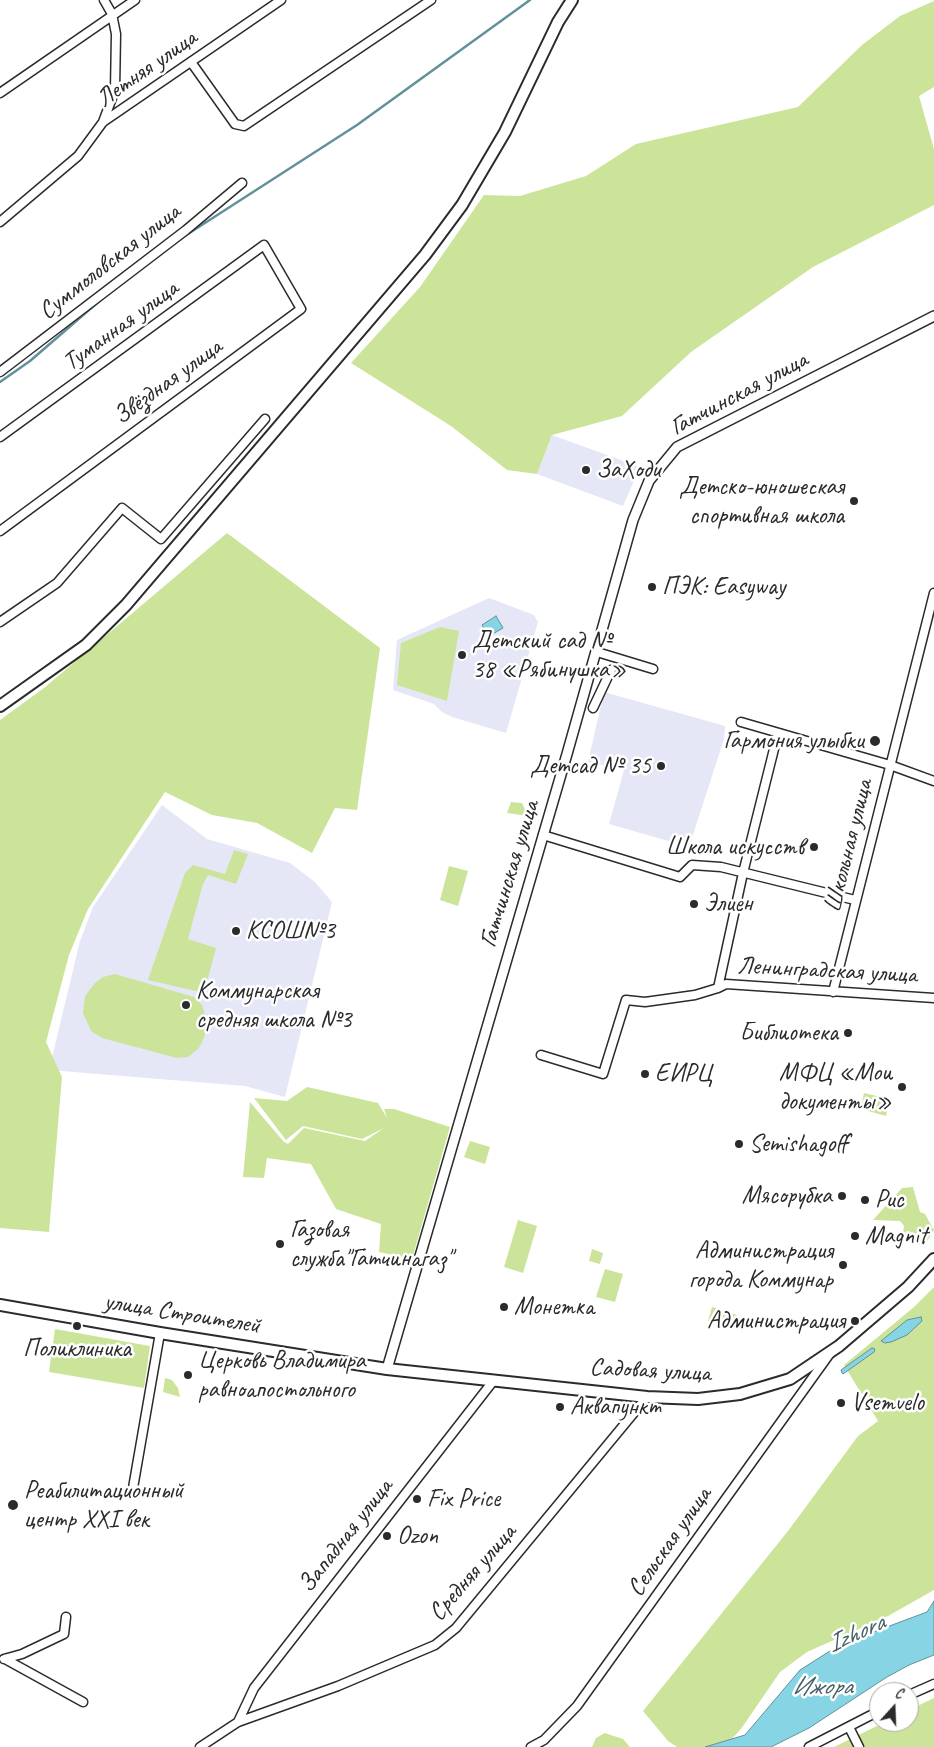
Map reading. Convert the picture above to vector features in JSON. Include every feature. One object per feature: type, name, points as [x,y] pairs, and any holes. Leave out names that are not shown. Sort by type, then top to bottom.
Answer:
[{"type":"main road","points":[[0,706],[86,645],[126,605],[425,254],[462,205],[505,132],[558,22],[572,0]]},
{"type":"main road","name":"Садовая улица","points":[[387,1369],[647,1397],[698,1399],[740,1394],[790,1379],[832,1351],[908,1287],[931,1262]]},
{"type":"main road","name":"улица Строителей","points":[[0,1305],[160,1333],[387,1369]]},
{"type":"street","points":[[103,122],[115,90],[116,34],[112,14],[104,0]]},
{"type":"street","points":[[0,94],[112,14],[135,0]]},
{"type":"street","name":"Летняя улица","points":[[0,222],[78,156],[103,122],[281,0]]},
{"type":"street","points":[[191,62],[235,124],[244,126],[431,0]]},
{"type":"street","name":"Суммоловская улица","points":[[0,372],[186,230],[242,183]]},
{"type":"street","name":"Туманная улица","points":[[0,437],[264,245]]},
{"type":"street","name":"Звёздная улица","points":[[0,531],[301,309],[264,245]]},
{"type":"street","name":"Гатчинская улица","points":[[387,1369],[597,652],[637,507],[649,481],[677,447],[934,316]]},
{"type":"street","points":[[0,622],[57,583],[122,508],[161,538],[265,419]]},
{"type":"street","name":"Школьная улица","points":[[833,992],[934,593]]},
{"type":"street","points":[[597,652],[653,669]]},
{"type":"street","points":[[593,708],[610,670]]},
{"type":"street","points":[[741,722],[890,765],[934,781]]},
{"type":"street","points":[[718,988],[743,872],[778,733]]},
{"type":"street","points":[[543,835],[680,877],[692,865],[721,867],[855,900]]},
{"type":"street","name":"Ленинградская улица","points":[[541,1054],[602,1074],[626,1000],[645,1002],[695,995],[726,984],[934,998]]},
{"type":"street","points":[[134,1488],[160,1333]]},
{"type":"street","name":"Сельская улица","points":[[531,1747],[544,1740],[577,1706],[832,1351]]},
{"type":"street","name":"Западная улица","points":[[238,1722],[254,1688],[367,1540],[494,1380]]},
{"type":"street","name":"Средняя улица","points":[[200,1747],[238,1722],[338,1686],[435,1645],[456,1628],[647,1397]]},
{"type":"street","points":[[2,1660],[22,1654],[64,1634],[66,1617]]},
{"type":"street","points":[[2,1660],[83,1702]]},
{"type":"street","points":[[919,1691],[934,1684]]},
{"type":"street","points":[[245,1704],[256,1716]]},
{"type":"street","points":[[808,1747],[869,1716]]},
{"type":"street","points":[[849,1727],[859,1747]]},
{"type":"shaded area","points":[[552,435],[640,467],[623,506],[537,474]]},
{"type":"shaded area","name":"Детский сад № 38 «Рябинушка»","points":[[489,598],[534,615],[538,622],[506,733],[452,717],[442,712],[434,704],[393,690],[397,640]]},
{"type":"shaded area","name":"Детсад № 35","points":[[604,692],[725,726],[724,739],[689,847],[609,824],[624,770],[588,762]]},
{"type":"shaded area","name":"Коммунарская средняя школа №3","points":[[162,805],[207,839],[290,863],[315,882],[332,902],[285,1097],[245,1086],[49,1070],[80,941],[93,907]]},
{"type":"green space","points":[[934,1],[934,87],[919,96],[934,149],[934,205],[813,267],[691,352],[622,416],[552,435],[537,474],[507,470],[451,426],[351,363],[420,287],[484,195],[520,196],[586,176],[636,144],[798,107],[862,45],[900,16]]},
{"type":"green space","points":[[227,533],[380,648],[357,810],[335,808],[312,853],[257,823],[212,815],[165,792],[88,909],[69,955],[46,1042],[62,1077],[49,1232],[0,1228],[0,720],[44,688]]},
{"type":"green space","points":[[440,627],[459,631],[447,701],[397,685],[401,643]]},
{"type":"green space","points":[[511,802],[522,803],[528,816],[507,813]]},
{"type":"green space","points":[[234,850],[248,854],[236,884],[208,875],[203,884],[188,939],[216,948],[204,993],[148,980],[185,873],[193,865],[225,874]]},
{"type":"green space","points":[[449,866],[468,871],[458,906],[440,900]]},
{"type":"green space","points":[[115,974],[194,997],[202,1005],[206,1018],[205,1035],[199,1048],[188,1057],[177,1058],[102,1038],[91,1031],[83,1013],[85,996],[95,983],[103,977]]},
{"type":"green space","points":[[307,1087],[378,1103],[387,1118],[384,1109],[394,1109],[450,1127],[412,1259],[379,1252],[381,1224],[336,1209],[311,1164],[267,1158],[264,1178],[243,1177],[250,1102],[284,1142],[288,1144],[304,1128],[365,1141],[384,1128],[362,1139],[303,1126],[286,1140],[254,1098],[287,1101]]},
{"type":"green space","points":[[864,1093],[889,1099],[886,1116],[861,1109]]},
{"type":"green space","points":[[470,1141],[490,1147],[485,1164],[464,1157]]},
{"type":"green space","points":[[913,1187],[920,1212],[925,1214],[934,1230],[924,1246],[902,1240],[904,1226],[900,1221],[873,1220],[902,1188]]},
{"type":"green space","points":[[518,1220],[537,1226],[523,1273],[504,1267]]},
{"type":"green space","points":[[592,1249],[603,1253],[600,1264],[589,1261]]},
{"type":"green space","points":[[605,1269],[623,1274],[615,1302],[596,1297]]},
{"type":"green space","points":[[934,1287],[934,1590],[888,1616],[807,1652],[780,1672],[741,1729],[724,1747],[677,1747],[668,1741],[643,1711],[788,1531],[858,1436],[878,1421],[844,1365],[914,1307]]},
{"type":"green space","points":[[712,1307],[737,1315],[733,1329],[708,1321]]},
{"type":"green space","points":[[55,1329],[150,1346],[144,1388],[49,1372]]},
{"type":"green space","points":[[165,1378],[172,1380],[178,1388],[180,1397],[163,1392]]},
{"type":"green space","points":[[934,1698],[934,1747],[834,1747],[869,1730],[869,1732],[919,1732],[919,1705]]},
{"type":"green space","points":[[605,1733],[623,1739],[630,1747],[592,1747],[596,1738]]},
{"type":"water","points":[[496,616],[503,628],[489,636],[482,625]]},
{"type":"water","points":[[921,1317],[922,1321],[907,1335],[891,1342],[885,1343],[881,1341],[907,1320]]},
{"type":"water","points":[[872,1348],[875,1349],[874,1352],[842,1373],[841,1370]]},
{"type":"water","name":"Ижора","points":[[934,1601],[934,1655],[909,1665],[879,1682],[869,1682],[869,1689],[809,1728],[771,1747],[705,1747],[745,1735],[800,1670],[841,1644],[927,1612]]},
{"type":"waterway","points":[[177,241],[357,125],[530,0]]},
{"type":"waterway","points":[[0,382],[30,361],[111,291]]},
{"type":"place","name":"ЗаХоди","points":[[586,470]]},
{"type":"place","name":"Детско-юношеская спортивная школа","points":[[854,501]]},
{"type":"place","name":"ПЭК: Easyway","points":[[652,587]]},
{"type":"place","name":"Детский сад № 38 «Рябинушка»","points":[[462,655]]},
{"type":"place","name":"Гармония улыбки","points":[[875,741]]},
{"type":"place","name":"Детсад № 35","points":[[661,766]]},
{"type":"place","name":"Школа искусств","points":[[814,847]]},
{"type":"place","name":"Элиен","points":[[694,904]]},
{"type":"place","name":"КСОШ№3","points":[[236,931]]},
{"type":"place","name":"Коммунарская средняя школа №3","points":[[186,1005]]},
{"type":"place","name":"Библиотека","points":[[848,1033]]},
{"type":"place","name":"ЕИРЦ","points":[[645,1074]]},
{"type":"place","name":"МФЦ «Мои документы»","points":[[902,1087]]},
{"type":"place","name":"Semishagoff","points":[[739,1144]]},
{"type":"place","name":"Мясорубка","points":[[842,1196]]},
{"type":"place","name":"Рис","points":[[865,1200]]},
{"type":"place","name":"Magnit","points":[[855,1236]]},
{"type":"place","name":"Газовая служба\"Гатчинагаз\"","points":[[280,1244]]},
{"type":"place","name":"Администрация города Коммунар","points":[[843,1265]]},
{"type":"place","name":"Монетка","points":[[504,1307]]},
{"type":"place","name":"Администрация","points":[[855,1321]]},
{"type":"place","name":"Поликлиника","points":[[77,1326]]},
{"type":"place","name":"Церковь Владимира равноапостольного","points":[[188,1375]]},
{"type":"place","name":"Vsemvelo","points":[[841,1403]]},
{"type":"place","name":"Аквапункт","points":[[560,1407]]},
{"type":"place","name":"Fix Price","points":[[417,1499]]},
{"type":"place","name":"Реабилитационный центр ХХI век","points":[[13,1505]]},
{"type":"place","name":"Ozon","points":[[387,1536]]},
{"type":"water label","name":"Izhora","points":[[856,1634]]}]
